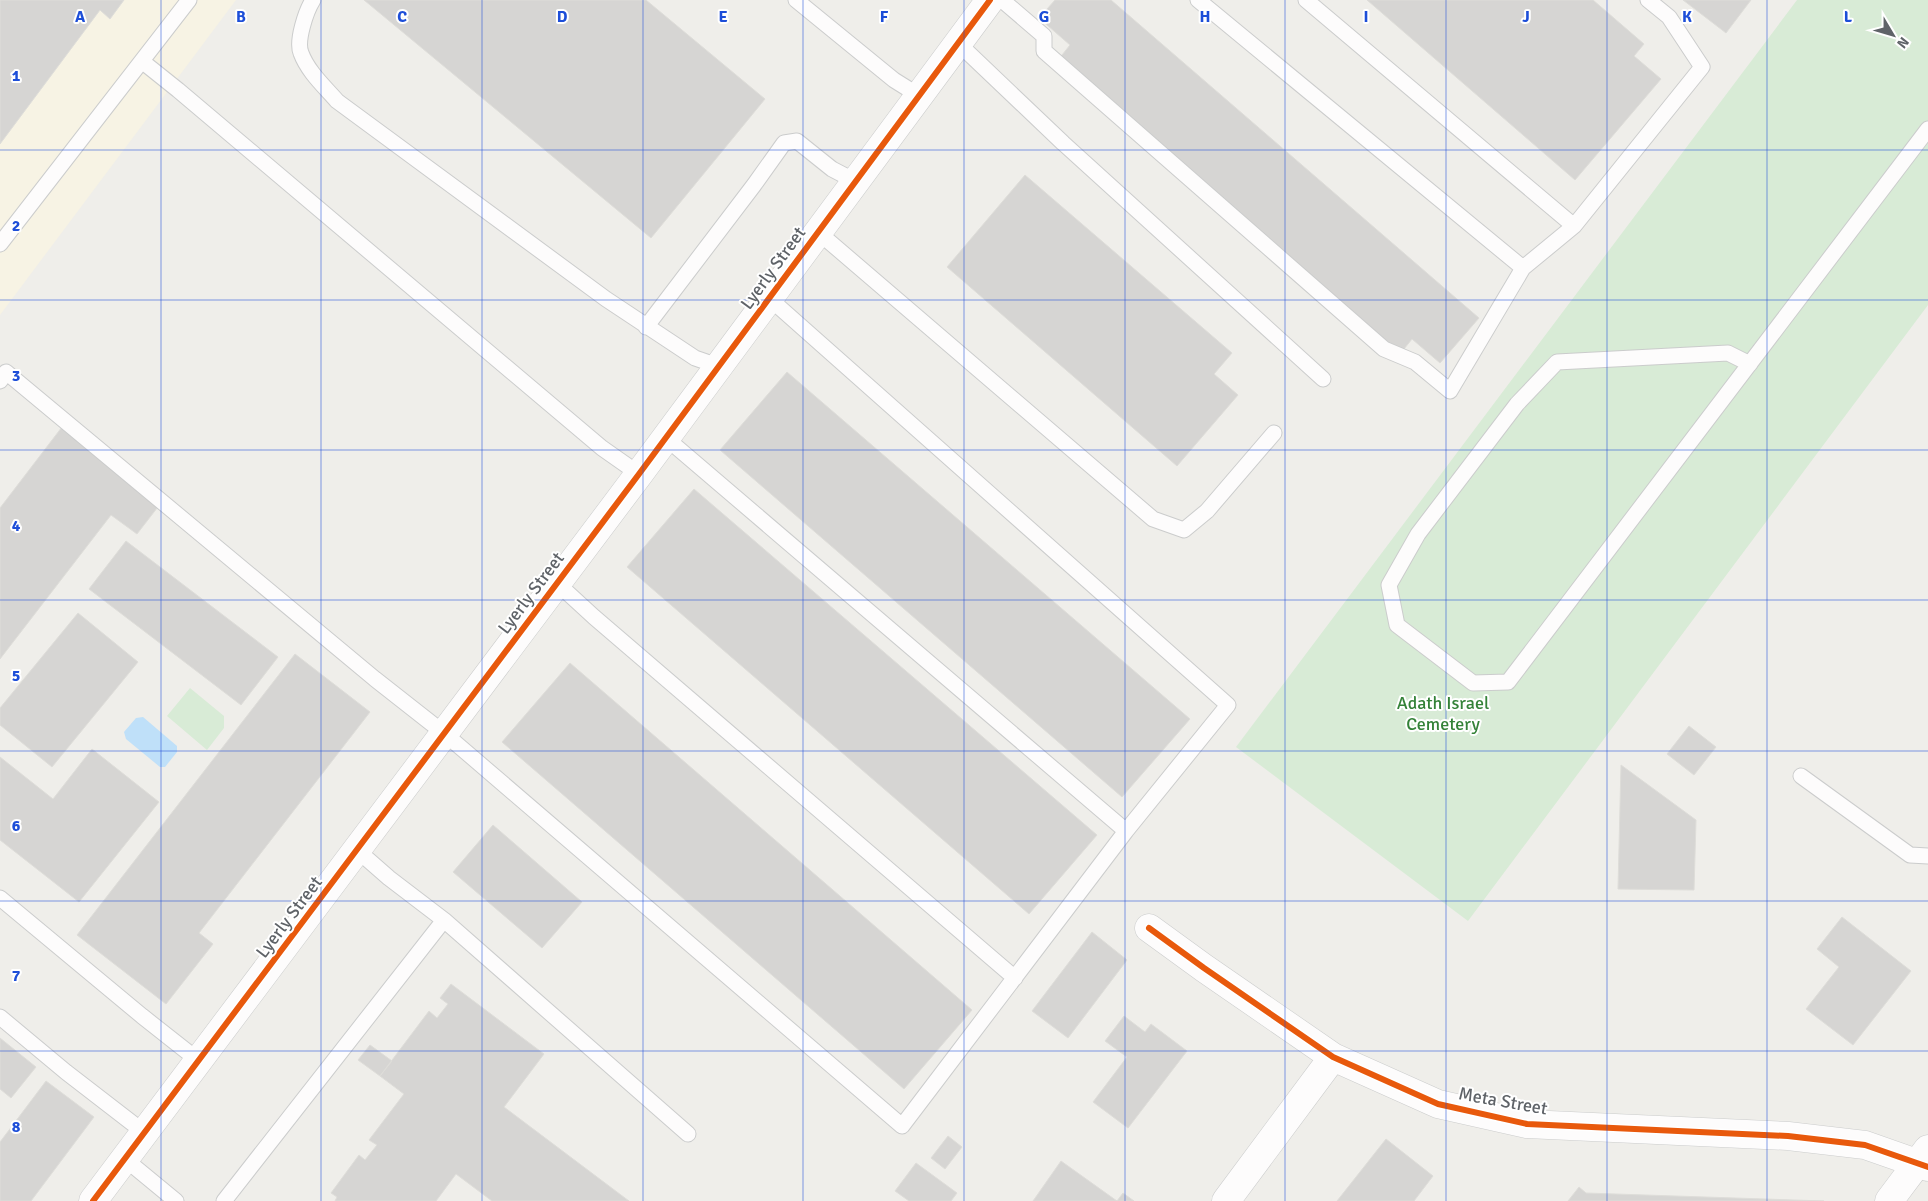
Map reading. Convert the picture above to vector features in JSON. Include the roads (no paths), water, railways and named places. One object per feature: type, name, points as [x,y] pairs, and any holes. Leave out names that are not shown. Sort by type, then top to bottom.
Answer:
[{"type":"street","name":"Lyerly Street","points":[[94,1201],[666,438],[990,0]]},
{"type":"street","name":"Meta Street","points":[[1149,928],[1333,1057],[1438,1104],[1527,1124],[1788,1136],[1865,1145],[1924,1160]]},
{"type":"street","points":[[1226,1201],[1333,1057]]},
{"type":"street","points":[[1889,1201],[1924,1160]]},
{"type":"lane","points":[[0,244],[143,62],[189,0]]},
{"type":"lane","points":[[313,0],[302,29],[300,52],[314,76],[337,101],[646,327],[695,358],[718,366]]},
{"type":"lane","points":[[796,0],[894,80],[918,95]]},
{"type":"lane","points":[[1002,0],[1044,36],[1044,51],[1384,349],[1415,362],[1450,391],[1523,268],[1574,226],[1702,67],[1668,17],[1648,0]]},
{"type":"lane","points":[[1198,0],[1523,268]]},
{"type":"lane","points":[[1306,0],[1574,226]]},
{"type":"lane","points":[[958,43],[1070,150],[1323,379]]},
{"type":"lane","points":[[143,62],[602,448],[639,474]]},
{"type":"lane","points":[[1750,364],[1728,353],[1556,362],[1518,404],[1418,534],[1389,585],[1397,625],[1473,683],[1508,682],[1750,364],[1928,129]]},
{"type":"lane","points":[[646,327],[784,143],[797,141],[832,169],[855,181]]},
{"type":"lane","points":[[818,232],[1153,519],[1184,530],[1207,511],[1274,433]]},
{"type":"lane","points":[[0,381],[6,372],[445,734],[902,1126],[1126,831],[1228,705],[769,298]]},
{"type":"lane","points":[[666,438],[1126,831]]},
{"type":"lane","points":[[557,583],[594,618],[1015,978]]},
{"type":"lane","points":[[1801,776],[1910,855],[1928,856]]},
{"type":"lane","points":[[357,850],[444,920],[688,1134]]},
{"type":"lane","points":[[0,898],[199,1061]]},
{"type":"lane","points":[[224,1201],[444,920]]},
{"type":"lane","points":[[0,1017],[66,1072],[145,1133]]},
{"type":"lane","points":[[125,1159],[173,1199]]},
{"type":"water","points":[[143,717],[177,746],[177,752],[165,767],[160,767],[126,739],[124,732],[136,718]]},
{"type":"park label","name":"Adath Israel Cemetery","points":[[1443,713]]}]
